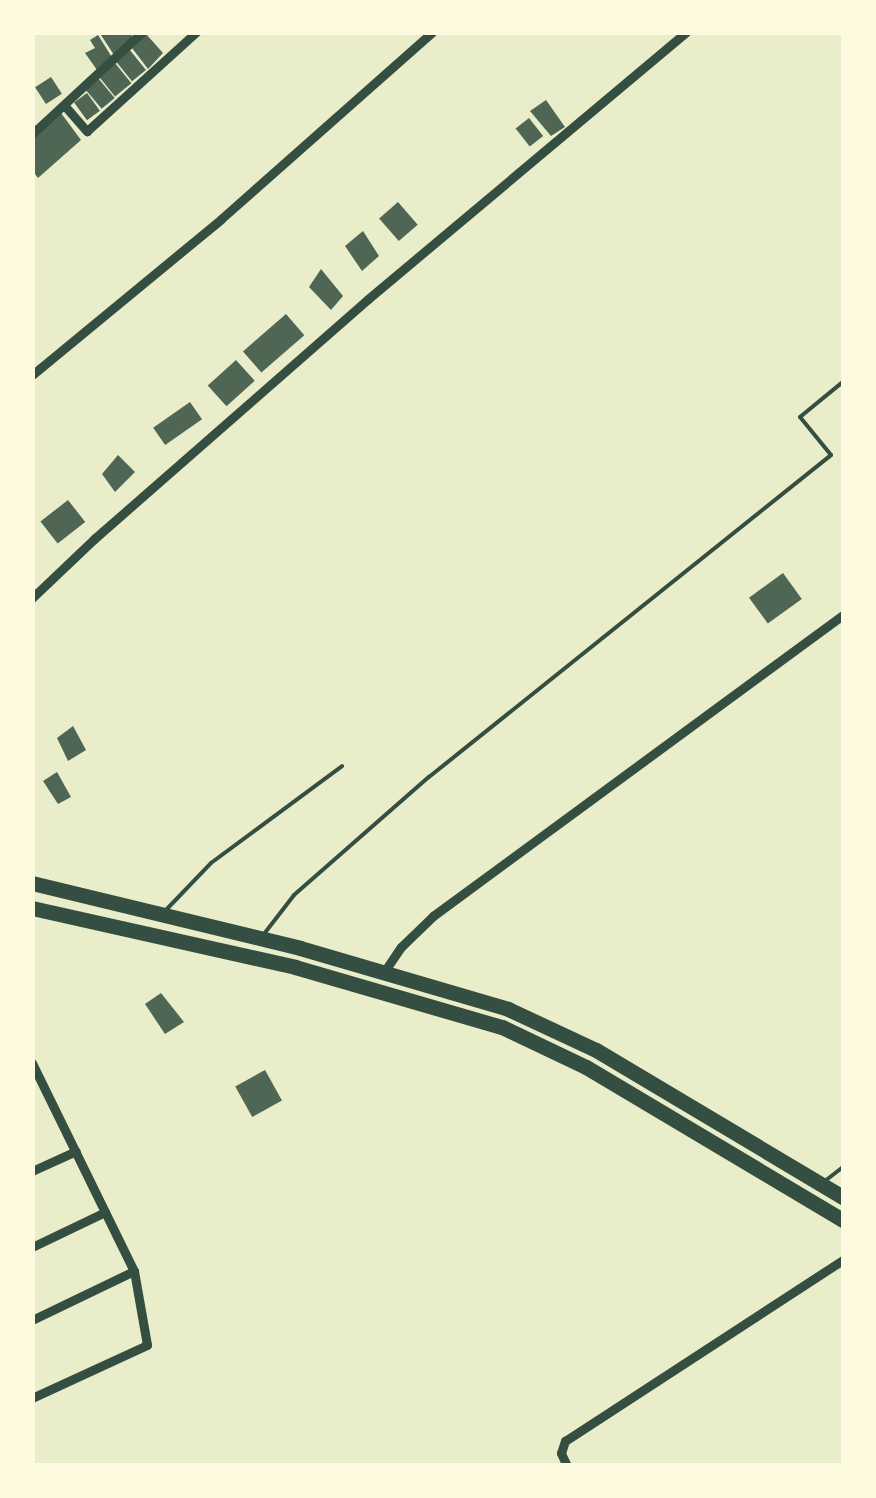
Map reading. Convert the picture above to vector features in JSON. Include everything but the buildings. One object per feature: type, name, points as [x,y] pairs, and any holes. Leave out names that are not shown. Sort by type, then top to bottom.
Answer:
[{"type":"highway","points":[[32,884],[262,938],[508,1009],[596,1050],[844,1198]]},
{"type":"highway","points":[[32,908],[295,966],[502,1027],[586,1067],[844,1220]]},
{"type":"street","points":[[32,134],[142,32]]},
{"type":"street","points":[[64,105],[87,131],[196,32]]},
{"type":"street","points":[[32,374],[221,219],[432,32]]},
{"type":"street","points":[[32,598],[368,298],[686,32]]},
{"type":"street","points":[[384,972],[401,947],[433,916],[844,614]]},
{"type":"street","points":[[32,1063],[134,1271],[147,1345],[32,1398]]},
{"type":"street","points":[[32,1171],[76,1151]]},
{"type":"street","points":[[32,1246],[106,1212]]},
{"type":"street","points":[[567,1466],[562,1447],[572,1436],[844,1259]]},
{"type":"street","points":[[32,1320],[134,1271]]},
{"type":"lane","points":[[262,938],[294,895],[429,777],[831,455],[800,416],[844,381]]},
{"type":"lane","points":[[162,914],[211,863],[342,766]]},
{"type":"lane","points":[[821,1184],[844,1166]]}]
